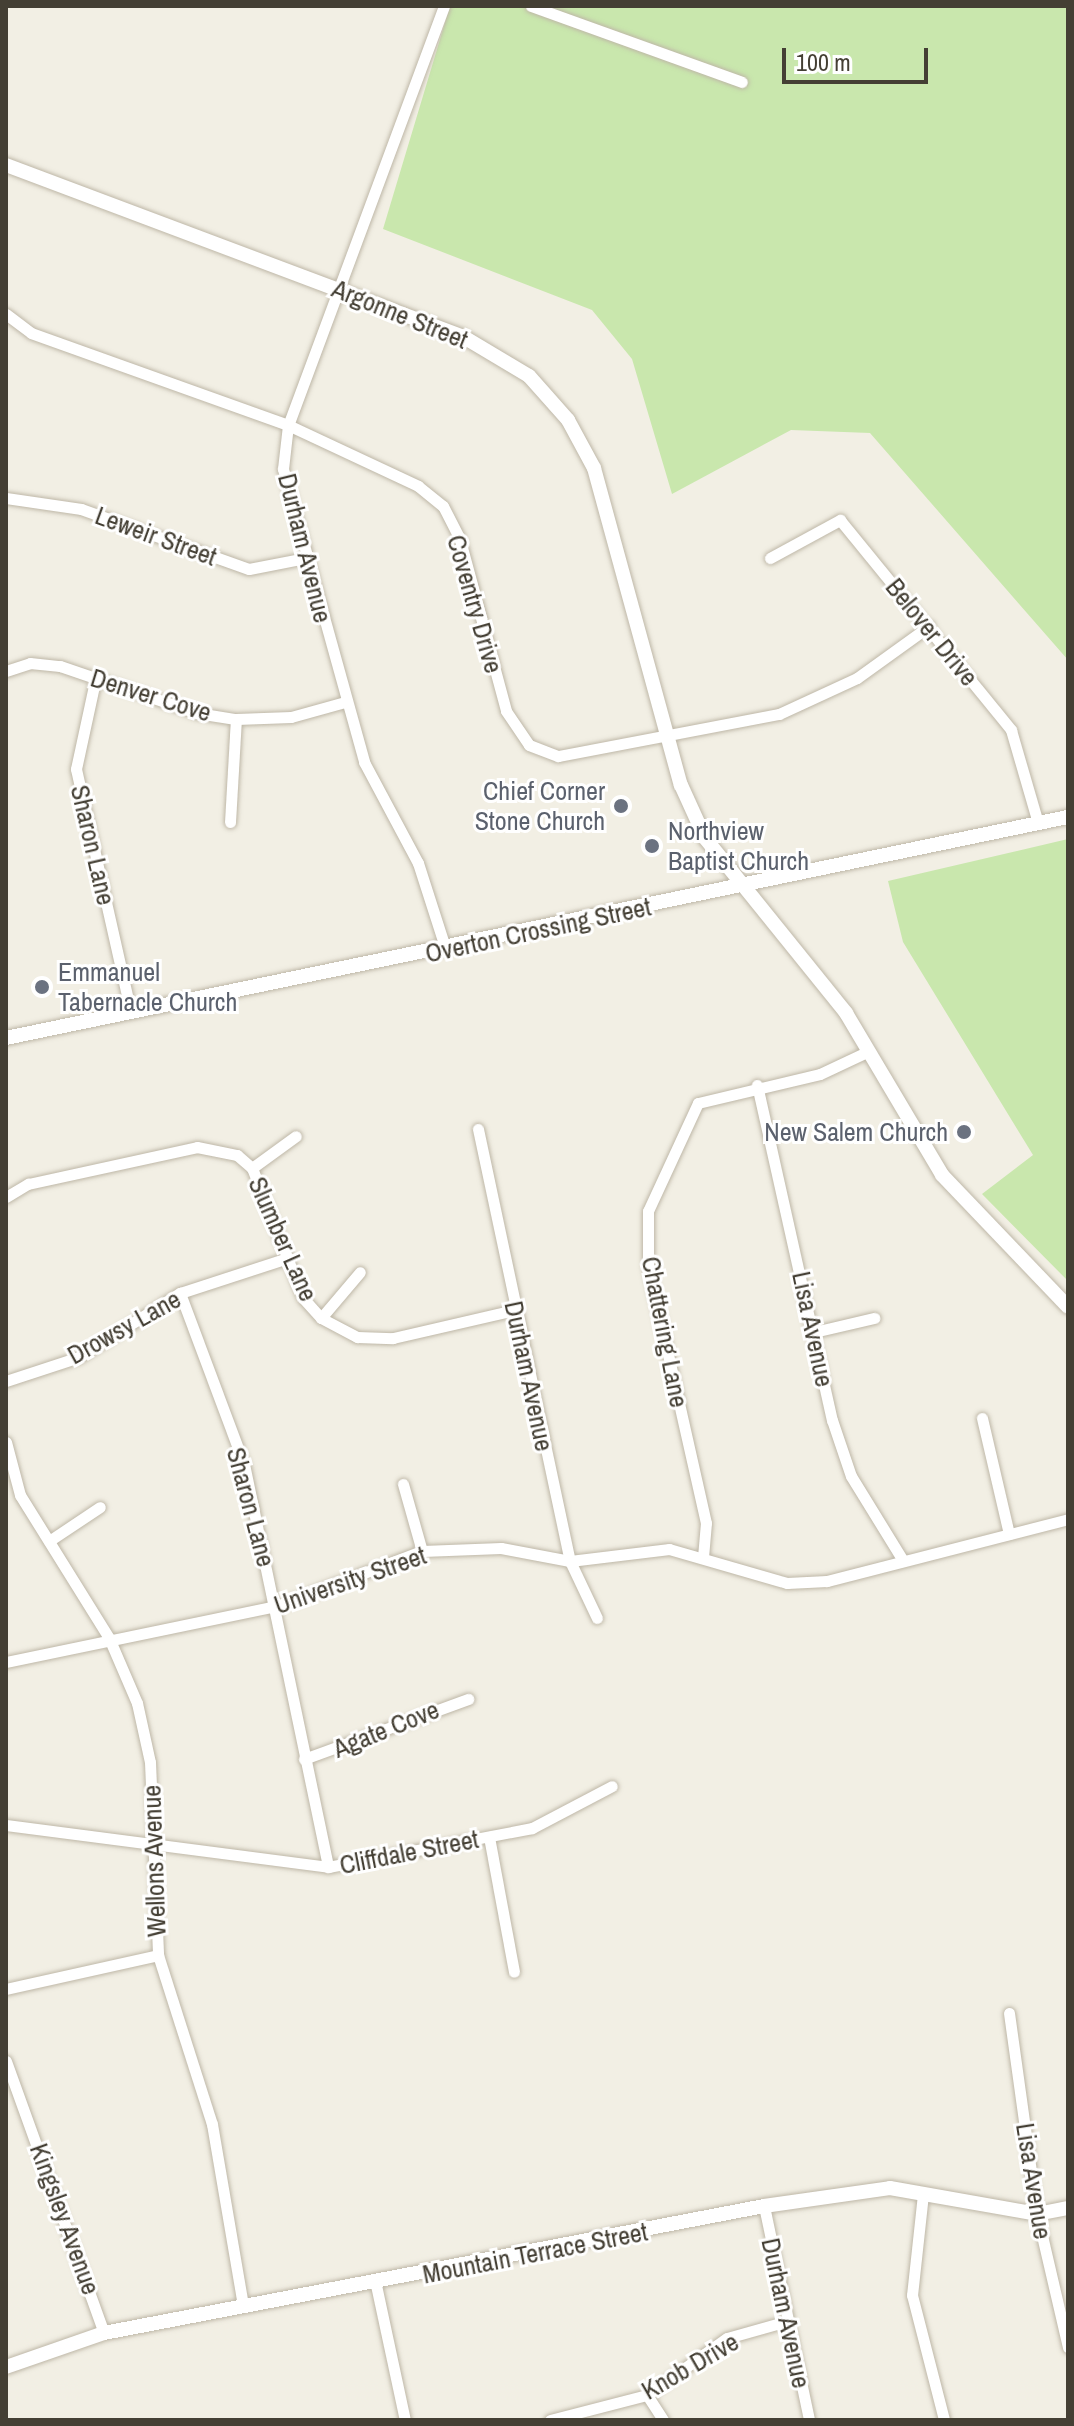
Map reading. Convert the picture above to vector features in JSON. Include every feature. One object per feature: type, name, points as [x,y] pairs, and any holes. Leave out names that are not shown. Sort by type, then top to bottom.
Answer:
[{"type":"street","name":"Durham Avenue","points":[[444,6],[342,291],[288,425],[283,469],[305,558],[364,762],[418,863],[446,950]]},
{"type":"street","points":[[531,6],[742,82]]},
{"type":"street","name":"Argonne Street","points":[[6,165],[462,336],[529,376],[568,420],[594,468],[669,737],[705,838],[747,887],[869,1051],[942,1175],[1068,1307]]},
{"type":"street","name":"Coventry Drive","points":[[6,314],[31,333],[288,425],[418,486],[443,506],[460,540],[506,711],[529,745],[558,756],[779,714],[857,678],[929,626]]},
{"type":"street","name":"Leweir Street","points":[[6,498],[81,509],[249,569],[305,558]]},
{"type":"street","name":"Belover Drive","points":[[770,558],[840,520],[1011,730],[1038,823]]},
{"type":"street","name":"Denver Cove","points":[[6,671],[45,664],[95,681],[236,719],[291,717],[345,702]]},
{"type":"street","name":"Sharon Lane","points":[[95,681],[76,769],[130,1009]]},
{"type":"street","points":[[230,822],[236,719]]},
{"type":"street","name":"Overton Crossing Street","points":[[6,1038],[130,1009],[446,950],[1068,817]]},
{"type":"street","name":"Chattering Lane","points":[[703,1557],[706,1523],[648,1265],[648,1211],[698,1103],[757,1085],[820,1074],[869,1051]]},
{"type":"street","name":"Lisa Avenue","points":[[757,1085],[851,1476],[902,1559]]},
{"type":"street","name":"Durham Avenue","points":[[478,1129],[514,1310],[570,1561],[597,1618]]},
{"type":"street","points":[[252,1168],[296,1136]]},
{"type":"street","name":"Slumber Lane","points":[[6,1197],[28,1184],[197,1147],[237,1155],[252,1168],[303,1298],[321,1318],[357,1337],[393,1338],[514,1310]]},
{"type":"street","name":"Drowsy Lane","points":[[6,1381],[79,1357],[180,1293],[288,1258]]},
{"type":"street","points":[[321,1318],[360,1272]]},
{"type":"street","name":"Sharon Lane","points":[[180,1293],[244,1464],[277,1606],[304,1759],[328,1867]]},
{"type":"street","points":[[814,1332],[874,1318]]},
{"type":"street","points":[[982,1418],[1009,1534]]},
{"type":"street","name":"Wellons Avenue","points":[[6,1442],[20,1495],[109,1638],[150,1762],[158,1955],[212,2124],[243,2305]]},
{"type":"street","points":[[403,1484],[422,1551]]},
{"type":"street","points":[[49,1541],[100,1507]]},
{"type":"street","name":"University Street","points":[[6,1662],[109,1638],[277,1606],[422,1551],[501,1548],[570,1561],[669,1549],[787,1583],[827,1581],[902,1559],[1068,1519]]},
{"type":"street","name":"Agate Cove","points":[[304,1759],[468,1699]]},
{"type":"street","name":"Cliffdale Street","points":[[6,1825],[328,1867],[532,1828],[612,1786]]},
{"type":"street","points":[[489,1837],[514,1972]]},
{"type":"street","points":[[6,1989],[158,1955]]},
{"type":"street","name":"Lisa Avenue","points":[[1009,2013],[1037,2214],[1068,2347]]},
{"type":"street","name":"Kingsley Avenue","points":[[6,2061],[104,2333]]},
{"type":"street","name":"Mountain Terrace Street","points":[[6,2367],[104,2333],[243,2305],[376,2285],[764,2206],[890,2188],[1037,2214],[1068,2208]]},
{"type":"street","points":[[923,2194],[912,2295],[944,2420]]},
{"type":"street","name":"Durham Avenue","points":[[764,2206],[784,2322],[809,2420]]},
{"type":"street","points":[[376,2285],[405,2420]]},
{"type":"street","name":"Knob Drive","points":[[550,2420],[647,2395],[727,2338],[784,2322]]},
{"type":"street","points":[[647,2395],[663,2420]]},
{"type":"green space","points":[[450,6],[1068,6],[1068,660],[870,433],[791,430],[672,494],[632,359],[592,310],[383,229]]},
{"type":"green space","points":[[1068,839],[1068,1281],[982,1194],[1033,1155],[903,942],[888,881]]},
{"type":"place","name":"Chief Corner Stone Church","points":[[621,806]]},
{"type":"place","name":"Northview Baptist Church","points":[[652,846]]},
{"type":"place","name":"Emmanuel Tabernacle Church","points":[[42,987]]},
{"type":"place","name":"New Salem Church","points":[[964,1132]]}]
